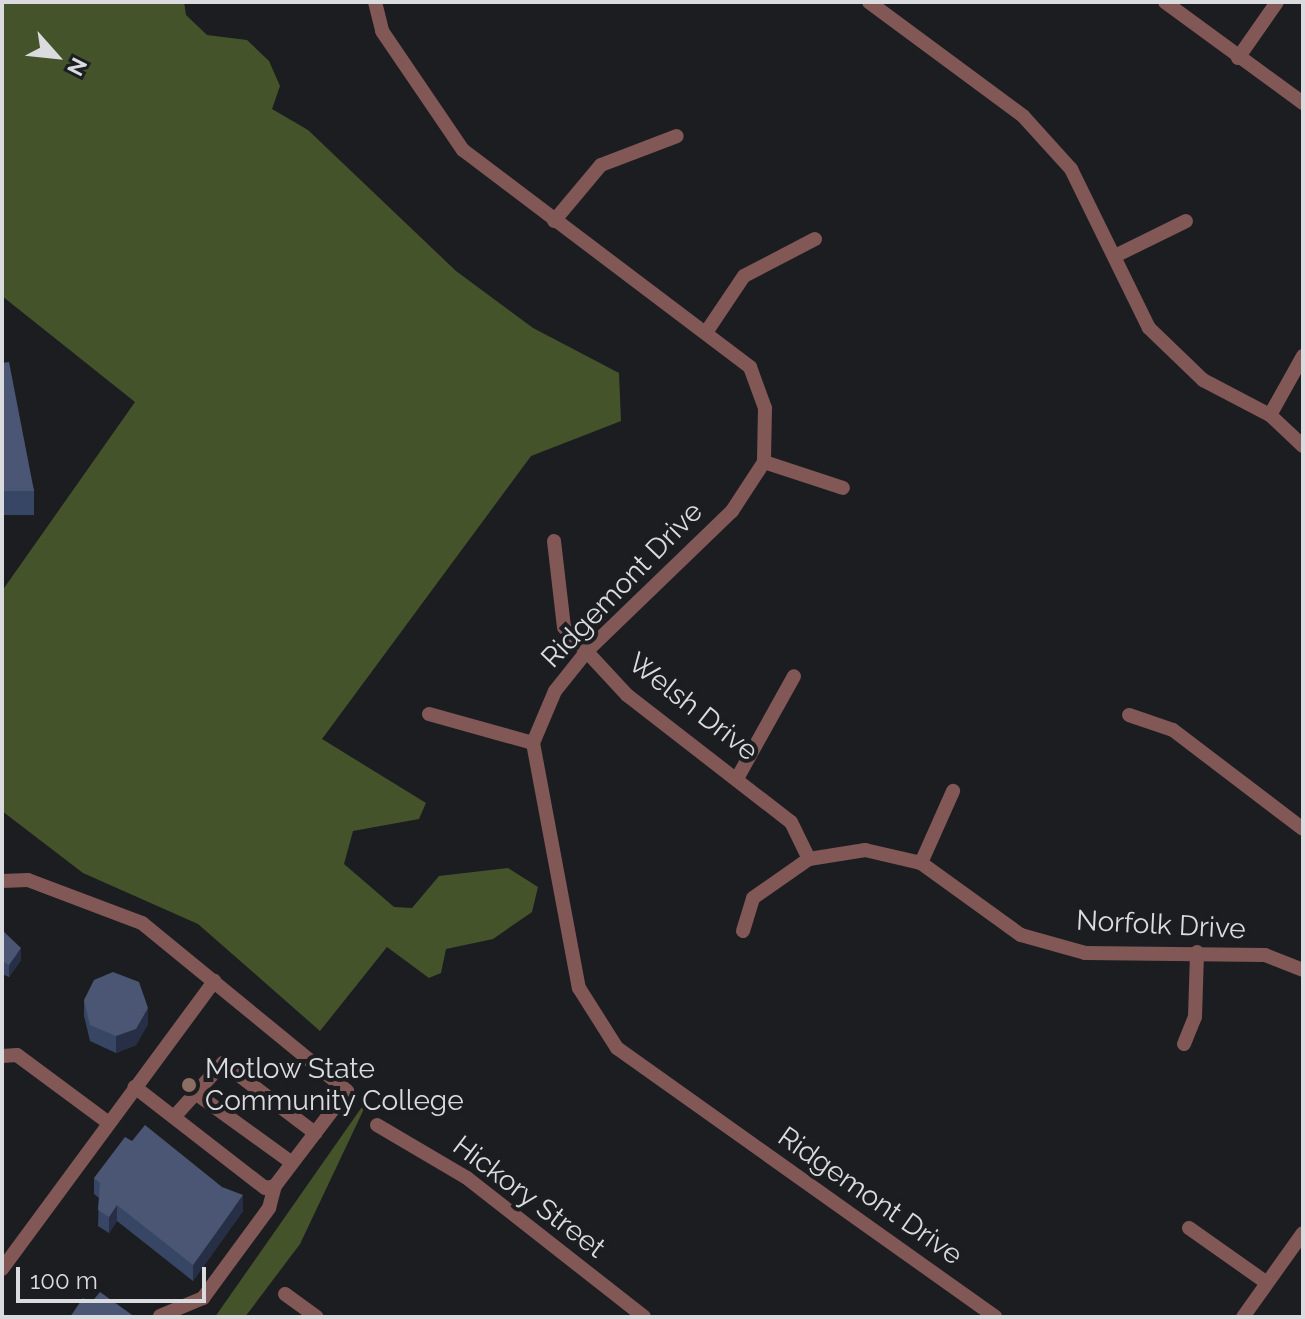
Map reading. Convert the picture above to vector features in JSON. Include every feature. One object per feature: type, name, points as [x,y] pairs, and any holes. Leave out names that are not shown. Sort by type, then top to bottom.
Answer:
[{"type":"street","points":[[375,2],[382,31],[463,150],[554,221],[707,331],[750,367],[765,408],[764,462],[843,488]]},
{"type":"street","points":[[869,2],[1023,116],[1071,169],[1149,328],[1203,380],[1270,415],[1303,446]]},
{"type":"street","points":[[1165,2],[1303,103]]},
{"type":"street","points":[[1238,58],[1277,2]]},
{"type":"street","points":[[554,221],[601,165],[677,136]]},
{"type":"street","points":[[1115,256],[1186,221]]},
{"type":"street","points":[[707,331],[744,276],[815,239]]},
{"type":"street","points":[[1270,415],[1303,356]]},
{"type":"street","name":"Ridgemont Drive","points":[[764,462],[732,511],[587,651],[555,691],[533,743],[579,988],[617,1048],[995,1317]]},
{"type":"street","name":"Welsh Drive","points":[[554,541],[564,627],[627,695],[739,775],[791,822],[809,859]]},
{"type":"street","points":[[739,775],[794,676]]},
{"type":"street","points":[[429,714],[533,743]]},
{"type":"street","points":[[1129,715],[1173,730],[1303,829]]},
{"type":"street","points":[[921,863],[953,791]]},
{"type":"street","name":"Norfolk Drive","points":[[743,931],[753,898],[809,859],[865,850],[921,863],[1021,935],[1085,953],[1265,955],[1303,970]]},
{"type":"street","points":[[2,881],[28,880],[142,923],[347,1091],[275,1186],[269,1208],[203,1298],[160,1316]]},
{"type":"street","points":[[1184,1044],[1195,1017],[1197,952]]},
{"type":"street","points":[[2,1269],[214,981]]},
{"type":"street","points":[[2,1056],[17,1055],[109,1123]]},
{"type":"street","points":[[174,1117],[223,1063],[315,1133]]},
{"type":"street","points":[[135,1087],[265,1188],[275,1186]]},
{"type":"street","points":[[194,1092],[292,1163]]},
{"type":"street","name":"Hickory Street","points":[[377,1125],[467,1178],[644,1317]]},
{"type":"street","points":[[1189,1228],[1267,1283]]},
{"type":"street","points":[[1243,1317],[1303,1233]]},
{"type":"street","points":[[285,1294],[317,1317]]},
{"type":"green space","points":[[2,2],[184,2],[186,15],[207,35],[247,40],[269,61],[280,86],[272,109],[308,130],[456,271],[533,328],[619,373],[621,421],[531,456],[322,739],[426,803],[419,819],[353,831],[344,864],[394,907],[412,908],[439,876],[508,868],[538,887],[532,912],[493,939],[446,949],[441,973],[429,978],[387,947],[320,1031],[198,924],[83,873],[2,811],[2,591],[135,402],[2,296]]},
{"type":"green space","points":[[371,1094],[300,1244],[245,1317],[215,1317]]},
{"type":"building","points":[[9,362],[34,491],[2,491],[2,363]]},
{"type":"building","points":[[2,930],[21,948],[9,965],[2,961]]},
{"type":"building","points":[[113,972],[139,982],[148,1008],[136,1029],[116,1036],[90,1025],[84,1000],[94,980]]},
{"type":"building","points":[[145,1125],[222,1187],[243,1195],[193,1265],[117,1205],[109,1217],[98,1210],[100,1183],[94,1178],[125,1137],[132,1141]]},
{"type":"building","points":[[100,1292],[135,1317],[70,1317],[83,1298],[91,1303]]},
{"type":"place","name":"Motlow State Community College","points":[[189,1085]]}]
